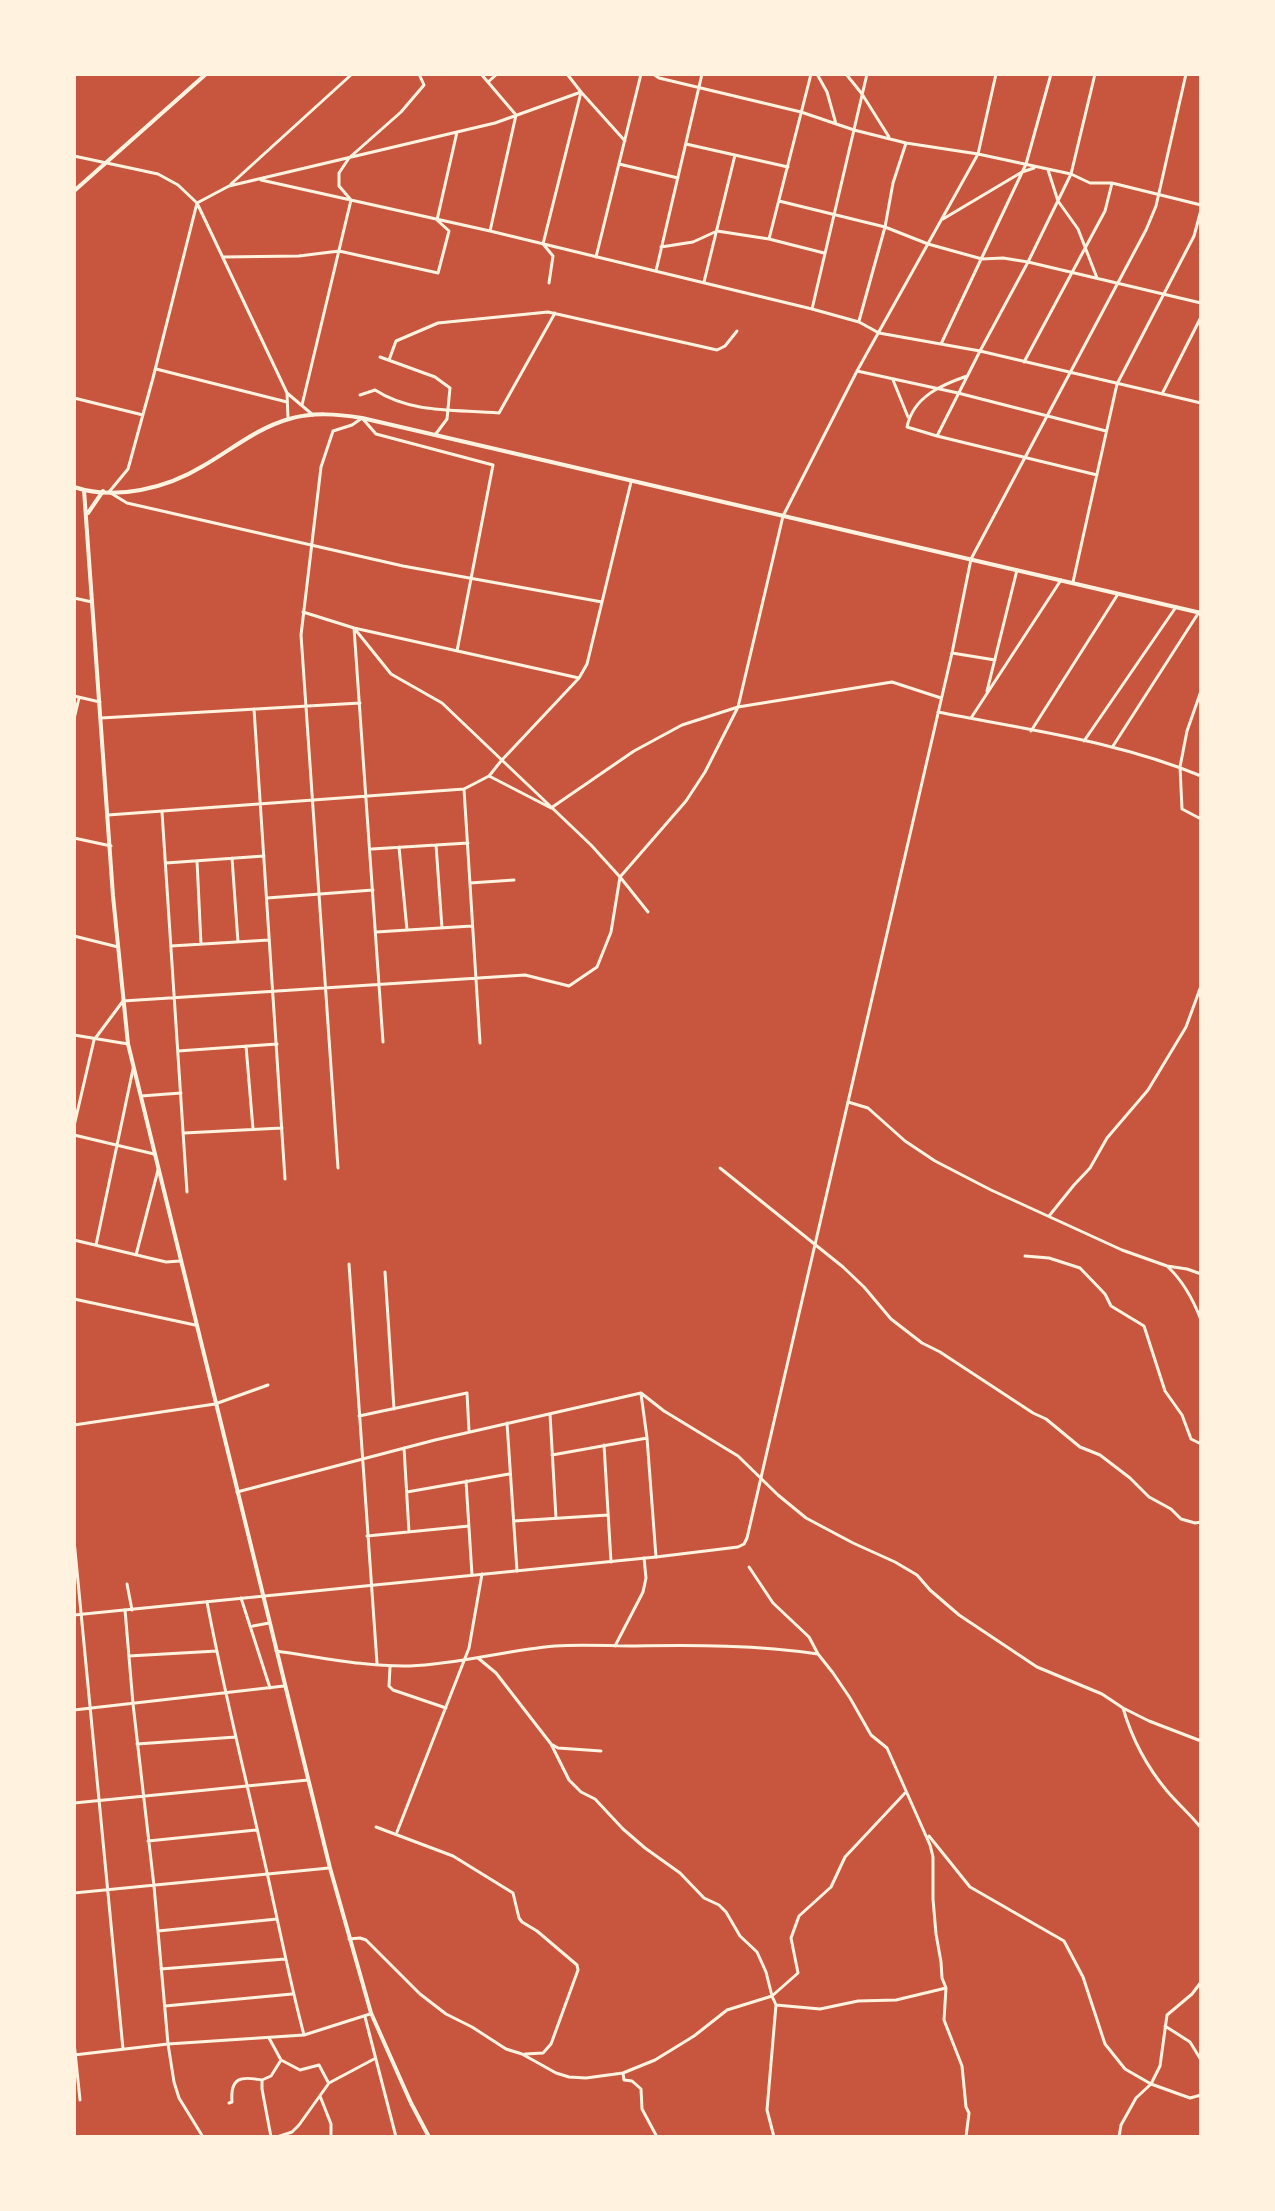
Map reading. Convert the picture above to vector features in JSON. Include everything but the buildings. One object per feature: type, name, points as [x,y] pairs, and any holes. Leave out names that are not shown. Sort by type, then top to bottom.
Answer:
[{"type":"main road","points":[[74,191],[202,75]]},
{"type":"main road","points":[[74,487],[106,492],[135,491],[162,485],[202,467],[254,434],[288,419],[335,414],[1200,613]]},
{"type":"main road","points":[[84,490],[128,1044],[275,1651],[349,1939],[371,2013],[429,2137]]},
{"type":"main road","points":[[86,515],[106,492]]},
{"type":"street","points":[[229,186],[352,74]]},
{"type":"street","points":[[351,200],[339,186],[339,173],[349,158],[401,112],[424,85],[419,74]]},
{"type":"street","points":[[481,74],[516,115]]},
{"type":"street","points":[[488,82],[497,74]]},
{"type":"street","points":[[567,74],[625,141]]},
{"type":"street","points":[[596,257],[641,74]]},
{"type":"street","points":[[653,74],[906,143],[1026,164],[1071,174],[1090,183],[1112,183],[1158,193],[1201,208],[1194,236],[1117,384],[1072,583]]},
{"type":"street","points":[[656,271],[702,74]]},
{"type":"street","points":[[769,239],[811,74]]},
{"type":"street","points":[[817,74],[827,92],[836,124]]},
{"type":"street","points":[[846,74],[890,139]]},
{"type":"street","points":[[812,309],[867,74]]},
{"type":"street","points":[[74,1126],[94,1040],[123,1001],[525,975],[569,986],[597,967],[611,932],[620,877],[686,801],[705,772],[738,707],[783,516],[907,278],[978,154],[996,74]]},
{"type":"street","points":[[941,345],[1026,164],[1051,74]]},
{"type":"street","points":[[937,436],[1071,174],[1095,74]]},
{"type":"street","points":[[74,1615],[611,1562],[744,1544],[952,653],[971,559],[1146,230],[1158,193],[1186,74]]},
{"type":"street","points":[[581,92],[495,123],[229,186],[197,203],[128,469],[106,492],[127,503],[471,580],[602,602]]},
{"type":"street","points":[[543,244],[581,92]]},
{"type":"street","points":[[490,231],[516,115]]},
{"type":"street","points":[[437,220],[457,132]]},
{"type":"street","points":[[859,322],[885,227],[893,183],[906,143]]},
{"type":"street","points":[[686,144],[788,167]]},
{"type":"street","points":[[704,282],[735,155]]},
{"type":"street","points":[[74,156],[158,174],[178,185],[197,203],[287,393],[288,419]]},
{"type":"street","points":[[619,164],[678,178]]},
{"type":"street","points":[[940,221],[1022,172],[1038,167]]},
{"type":"street","points":[[1048,169],[1058,201],[1078,229],[1097,278]]},
{"type":"street","points":[[257,179],[704,282],[859,322],[879,333],[980,351],[1201,403]]},
{"type":"street","points":[[1024,362],[1105,211],[1112,183]]},
{"type":"street","points":[[302,405],[351,200]]},
{"type":"street","points":[[779,201],[885,227],[928,244],[982,259],[1028,262],[1201,303]]},
{"type":"street","points":[[223,257],[299,256],[339,251],[438,273],[449,231],[437,220]]},
{"type":"street","points":[[661,247],[693,242],[717,231],[769,239],[825,253]]},
{"type":"street","points":[[543,244],[553,256],[549,283]]},
{"type":"street","points":[[360,395],[375,390],[391,400],[449,412],[499,413],[555,313]]},
{"type":"street","points":[[389,360],[396,341],[438,323],[516,314],[555,313],[717,350],[725,346],[737,331]]},
{"type":"street","points":[[1162,394],[1201,317]]},
{"type":"street","points":[[380,357],[435,377],[450,388],[449,412],[435,435]]},
{"type":"street","points":[[156,369],[287,402]]},
{"type":"street","points":[[857,371],[1107,431]]},
{"type":"street","points":[[968,376],[935,388],[913,410],[907,427],[1097,475]]},
{"type":"street","points":[[893,380],[909,419]]},
{"type":"street","points":[[287,393],[313,415]]},
{"type":"street","points":[[74,398],[143,415]]},
{"type":"street","points":[[338,1168],[301,635],[321,467],[333,431],[362,418],[376,434],[493,465],[457,651]]},
{"type":"street","points":[[108,815],[464,789],[489,776],[579,678],[587,664],[631,480]]},
{"type":"street","points":[[985,696],[1017,570]]},
{"type":"street","points":[[971,719],[1061,580]]},
{"type":"street","points":[[1031,731],[1118,594]]},
{"type":"street","points":[[74,598],[92,602]]},
{"type":"street","points":[[1084,741],[1176,607]]},
{"type":"street","points":[[303,612],[354,628],[579,678]]},
{"type":"street","points":[[1113,746],[1200,613]]},
{"type":"street","points":[[354,628],[383,1042]]},
{"type":"street","points":[[354,628],[391,674],[442,703],[591,845],[648,912]]},
{"type":"street","points":[[952,653],[995,660]]},
{"type":"street","points":[[551,808],[634,751],[682,725],[738,707],[892,682],[941,699]]},
{"type":"street","points":[[1201,691],[1187,731],[1180,767],[1182,809],[1201,819]]},
{"type":"street","points":[[74,719],[76,697],[100,702]]},
{"type":"street","points":[[101,718],[360,703]]},
{"type":"street","points":[[254,709],[285,1179]]},
{"type":"street","points":[[938,712],[1113,746],[1201,776]]},
{"type":"street","points":[[489,776],[551,808]]},
{"type":"street","points":[[464,789],[480,1043]]},
{"type":"street","points":[[162,811],[187,1192]]},
{"type":"street","points":[[74,838],[111,846]]},
{"type":"street","points":[[370,849],[468,843]]},
{"type":"street","points":[[436,845],[442,928]]},
{"type":"street","points":[[399,847],[407,930]]},
{"type":"street","points":[[166,863],[264,856]]},
{"type":"street","points":[[232,858],[238,942]]},
{"type":"street","points":[[197,861],[201,944]]},
{"type":"street","points":[[470,883],[514,880]]},
{"type":"street","points":[[267,898],[373,890]]},
{"type":"street","points":[[376,932],[473,925]]},
{"type":"street","points":[[74,936],[118,947]]},
{"type":"street","points":[[171,946],[269,940]]},
{"type":"street","points":[[1049,1216],[1090,1168],[1107,1138],[1148,1090],[1186,1027],[1201,986]]},
{"type":"street","points":[[74,1035],[128,1044]]},
{"type":"street","points":[[178,1051],[277,1044]]},
{"type":"street","points":[[246,1046],[253,1129]]},
{"type":"street","points":[[96,1245],[134,1067]]},
{"type":"street","points":[[141,1096],[181,1093]]},
{"type":"street","points":[[847,1101],[868,1108],[905,1141],[935,1161],[991,1190],[1122,1250],[1201,1274]]},
{"type":"street","points":[[184,1133],[282,1128]]},
{"type":"street","points":[[74,1135],[154,1154]]},
{"type":"street","points":[[720,1168],[814,1243],[864,1287],[891,1319],[922,1343],[1046,1419],[1080,1447],[1100,1455],[1149,1497],[1171,1509],[1181,1519],[1201,1522]]},
{"type":"street","points":[[136,1255],[158,1169]]},
{"type":"street","points":[[74,1240],[166,1262],[180,1261]]},
{"type":"street","points":[[1025,1256],[1049,1258],[1080,1268],[1105,1294],[1111,1306],[1144,1326],[1165,1391],[1182,1415],[1191,1439],[1201,1444]]},
{"type":"street","points":[[349,1264],[377,1664]]},
{"type":"street","points":[[1167,1266],[1193,1299],[1201,1320]]},
{"type":"street","points":[[385,1272],[394,1409]]},
{"type":"street","points":[[74,1299],[196,1326]]},
{"type":"street","points":[[74,1425],[215,1404],[268,1385]]},
{"type":"street","points":[[359,1416],[467,1393],[469,1432]]},
{"type":"street","points":[[641,1393],[664,1411],[738,1456],[806,1518],[917,1575],[959,1615],[1037,1667],[1102,1694],[1149,1721],[1201,1741]]},
{"type":"street","points":[[237,1492],[469,1432],[641,1393]]},
{"type":"street","points":[[641,1393],[656,1557]]},
{"type":"street","points":[[550,1413],[556,1518]]},
{"type":"street","points":[[507,1423],[517,1571]]},
{"type":"street","points":[[552,1455],[647,1438]]},
{"type":"street","points":[[604,1445],[611,1562]]},
{"type":"street","points":[[404,1448],[409,1532]]},
{"type":"street","points":[[407,1492],[510,1474]]},
{"type":"street","points":[[466,1481],[472,1575]]},
{"type":"street","points":[[514,1521],[608,1515]]},
{"type":"street","points":[[367,1536],[469,1526]]},
{"type":"street","points":[[74,1540],[123,2049]]},
{"type":"street","points":[[615,1646],[643,1592],[646,1578],[644,1558]]},
{"type":"street","points":[[749,1567],[773,1603],[809,1637],[871,1735],[887,1748],[925,1832],[933,1857],[936,1934],[946,1988],[944,2020],[962,2066],[969,2113],[966,2137]]},
{"type":"street","points":[[396,1833],[469,1648],[482,1574]]},
{"type":"street","points":[[127,1584],[132,1610]]},
{"type":"street","points":[[241,1598],[270,1688]]},
{"type":"street","points":[[207,1602],[304,2035]]},
{"type":"street","points":[[125,1610],[168,2044],[179,2098],[203,2137]]},
{"type":"street","points":[[252,1626],[269,1623]]},
{"type":"street","points":[[275,1651],[410,1666],[558,1646],[776,1648],[818,1654]]},
{"type":"street","points":[[129,1656],[217,1651]]},
{"type":"street","points":[[478,1658],[496,1673],[551,1744],[569,1780],[581,1792],[595,1799],[645,1848],[680,1873],[704,1898],[726,1912],[740,1936],[757,1952],[776,2005],[767,2110],[774,2137]]},
{"type":"street","points":[[390,1665],[389,1686],[393,1690],[446,1708]]},
{"type":"street","points":[[74,1710],[284,1686]]},
{"type":"street","points":[[1123,1708],[1135,1741],[1150,1768],[1167,1792],[1201,1828]]},
{"type":"street","points":[[137,1744],[236,1737]]},
{"type":"street","points":[[551,1744],[558,1748],[601,1751]]},
{"type":"street","points":[[74,1803],[308,1780]]},
{"type":"street","points":[[349,1939],[366,1940],[420,1994],[446,2014],[506,2049],[569,2077],[623,2073],[655,2060],[694,2036],[727,2010],[772,1996],[798,1973],[791,1938],[799,1916],[831,1887],[845,1857],[907,1792]]},
{"type":"street","points":[[376,1827],[453,1856],[513,1893],[522,1922],[577,1965],[578,1970],[551,2044],[543,2053],[522,2054]]},
{"type":"street","points":[[148,1841],[257,1830]]},
{"type":"street","points":[[925,1832],[970,1887],[1064,1941],[1083,1977],[1105,2044],[1125,2069],[1151,2084],[1190,2098],[1201,2095]]},
{"type":"street","points":[[74,1893],[330,1868]]},
{"type":"street","points":[[158,1931],[277,1919]]},
{"type":"street","points":[[161,1969],[285,1959]]},
{"type":"street","points":[[1119,2137],[1121,2125],[1136,2098],[1151,2084],[1160,2066],[1167,2015],[1201,1982]]},
{"type":"street","points":[[776,2005],[820,2009],[858,2001],[896,2000],[946,1988]]},
{"type":"street","points":[[165,2006],[293,1994]]},
{"type":"street","points":[[75,2055],[168,2044],[304,2035],[371,2013]]},
{"type":"street","points":[[365,2017],[396,2137]]},
{"type":"street","points":[[1165,2026],[1190,2042],[1201,2060]]},
{"type":"street","points":[[269,2037],[281,2060],[300,2070],[319,2065],[329,2083]]},
{"type":"street","points":[[74,2042],[80,2100]]},
{"type":"street","points":[[277,2137],[292,2132],[329,2083],[374,2059]]},
{"type":"street","points":[[229,2103],[232,2102],[232,2086],[236,2081],[245,2077],[262,2080],[271,2076],[281,2060]]},
{"type":"street","points":[[623,2073],[624,2080],[632,2081],[641,2089],[642,2109],[657,2137]]},
{"type":"street","points":[[262,2080],[271,2137]]},
{"type":"street","points":[[320,2096],[331,2124],[331,2137]]}]
